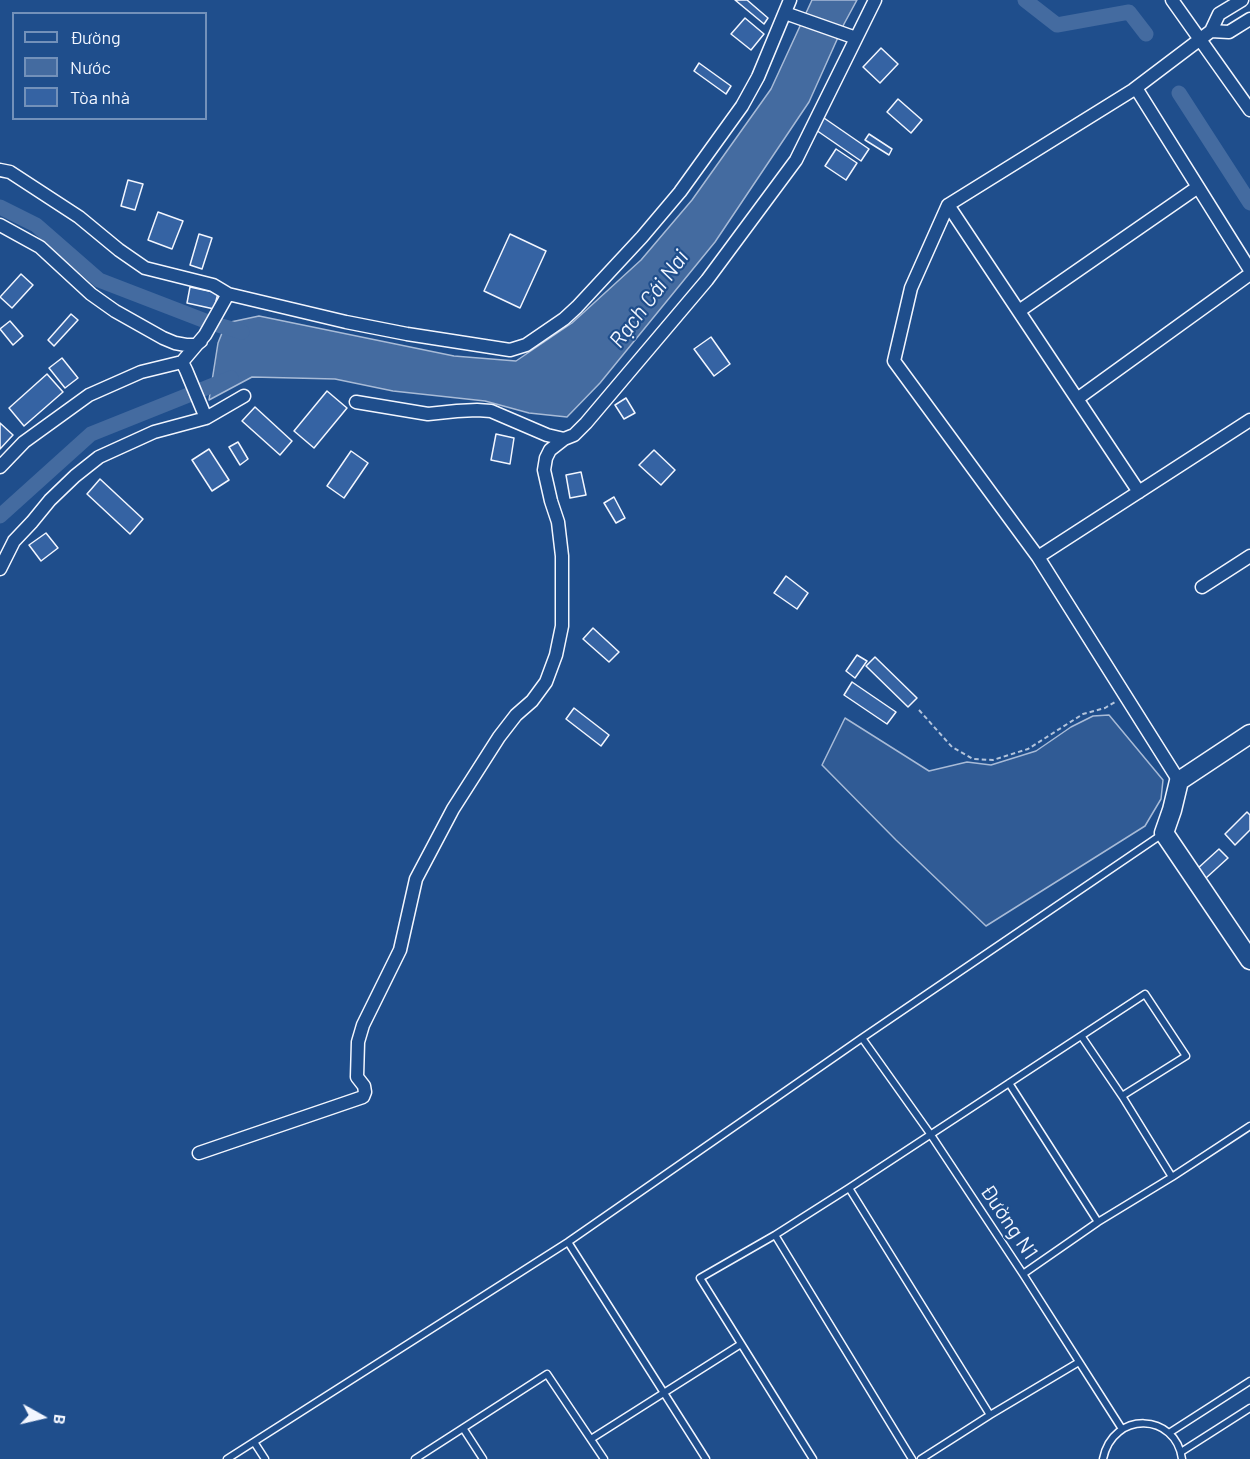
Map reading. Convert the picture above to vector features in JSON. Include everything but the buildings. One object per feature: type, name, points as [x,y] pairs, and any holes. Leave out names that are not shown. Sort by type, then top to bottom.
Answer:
[{"type":"street","points":[[0,170],[10,172],[79,217],[145,268],[213,285],[228,294],[345,322],[510,350],[526,345],[564,319],[577,307],[680,192],[742,106],[790,15],[790,0]]},
{"type":"street","points":[[199,1153],[363,1097],[365,1092],[357,1077],[358,1042],[363,1025],[400,950],[416,879],[453,809],[499,737],[546,682],[556,655],[562,627],[562,556],[558,522],[544,470],[546,458],[550,450],[564,439],[574,435],[586,423],[707,279],[796,160],[850,36],[875,0]]},
{"type":"street","points":[[1172,0],[1250,110]]},
{"type":"street","points":[[1179,781],[1038,557],[894,361],[911,288],[948,205],[1136,88],[1212,31],[1220,14],[1242,0]]},
{"type":"street","points":[[790,15],[850,36]]},
{"type":"street","points":[[1212,31],[1229,32],[1250,19]]},
{"type":"street","points":[[1077,399],[1250,272],[1136,88]]},
{"type":"street","points":[[1019,311],[1198,187]]},
{"type":"street","points":[[948,205],[1139,492]]},
{"type":"street","points":[[0,225],[40,247],[91,294],[115,311],[163,338],[176,343],[196,345],[203,338]]},
{"type":"street","points":[[0,467],[24,442],[89,395],[141,372],[184,366],[228,294]]},
{"type":"street","points":[[184,366],[205,415]]},
{"type":"street","points":[[0,570],[14,541],[50,500],[75,476],[99,458],[154,432],[205,415],[244,396]]},
{"type":"street","points":[[356,402],[428,414],[491,411],[547,435],[564,439]]},
{"type":"street","points":[[1038,557],[1250,420]]},
{"type":"street","points":[[1202,587],[1250,556]]},
{"type":"street","points":[[1250,734],[1179,781],[1164,833],[1250,960]]},
{"type":"lane","points":[[227,1459],[568,1242],[862,1038],[1164,833]]},
{"type":"lane","points":[[813,1459],[700,1278],[775,1235],[931,1136],[1145,994],[1186,1056],[1122,1096]]},
{"type":"lane","points":[[1082,1037],[1172,1177]]},
{"type":"lane","name":"Đường N1","points":[[862,1038],[931,1136],[1122,1428]]},
{"type":"lane","points":[[1009,1083],[1098,1222]]},
{"type":"lane","points":[[1023,1274],[1098,1222],[1250,1126]]},
{"type":"lane","points":[[849,1188],[990,1415]]},
{"type":"lane","points":[[775,1235],[912,1459]]},
{"type":"lane","points":[[568,1242],[706,1459]]},
{"type":"lane","points":[[591,1439],[741,1344]]},
{"type":"lane","points":[[921,1459],[1079,1362]]},
{"type":"lane","points":[[416,1459],[547,1374],[604,1459]]},
{"type":"lane","points":[[1169,1433],[1250,1380]]},
{"type":"lane","points":[[1103,1459],[1105,1448],[1122,1428],[1146,1423],[1159,1427],[1169,1433],[1176,1442],[1181,1456],[1250,1408]]},
{"type":"lane","points":[[463,1428],[483,1459]]},
{"type":"lane","points":[[254,1442],[265,1459]]},
{"type":"path","points":[[919,710],[952,747],[973,759],[993,760],[1028,749],[1083,714],[1105,708],[1125,696]]},
{"type":"shaded area","points":[[1109,715],[1163,780],[1161,799],[1145,826],[986,926],[822,765],[845,718],[929,771],[967,762],[991,765],[1036,751],[1071,727],[1093,716]]},
{"type":"water","name":"Rạch Cái Nai","points":[[812,0],[857,0],[809,102],[715,242],[600,383],[567,417],[529,413],[485,401],[393,391],[335,379],[252,377],[209,400],[218,343],[226,323],[259,316],[454,356],[516,361],[572,323],[641,260],[692,200],[771,89]]},
{"type":"waterway","points":[[1025,0],[1057,25],[1129,12],[1146,34]]},
{"type":"waterway","points":[[1179,93],[1250,203]]},
{"type":"waterway","points":[[0,207],[36,225],[99,280],[208,322],[242,332]]},
{"type":"waterway","points":[[0,516],[91,434],[231,378]]}]
